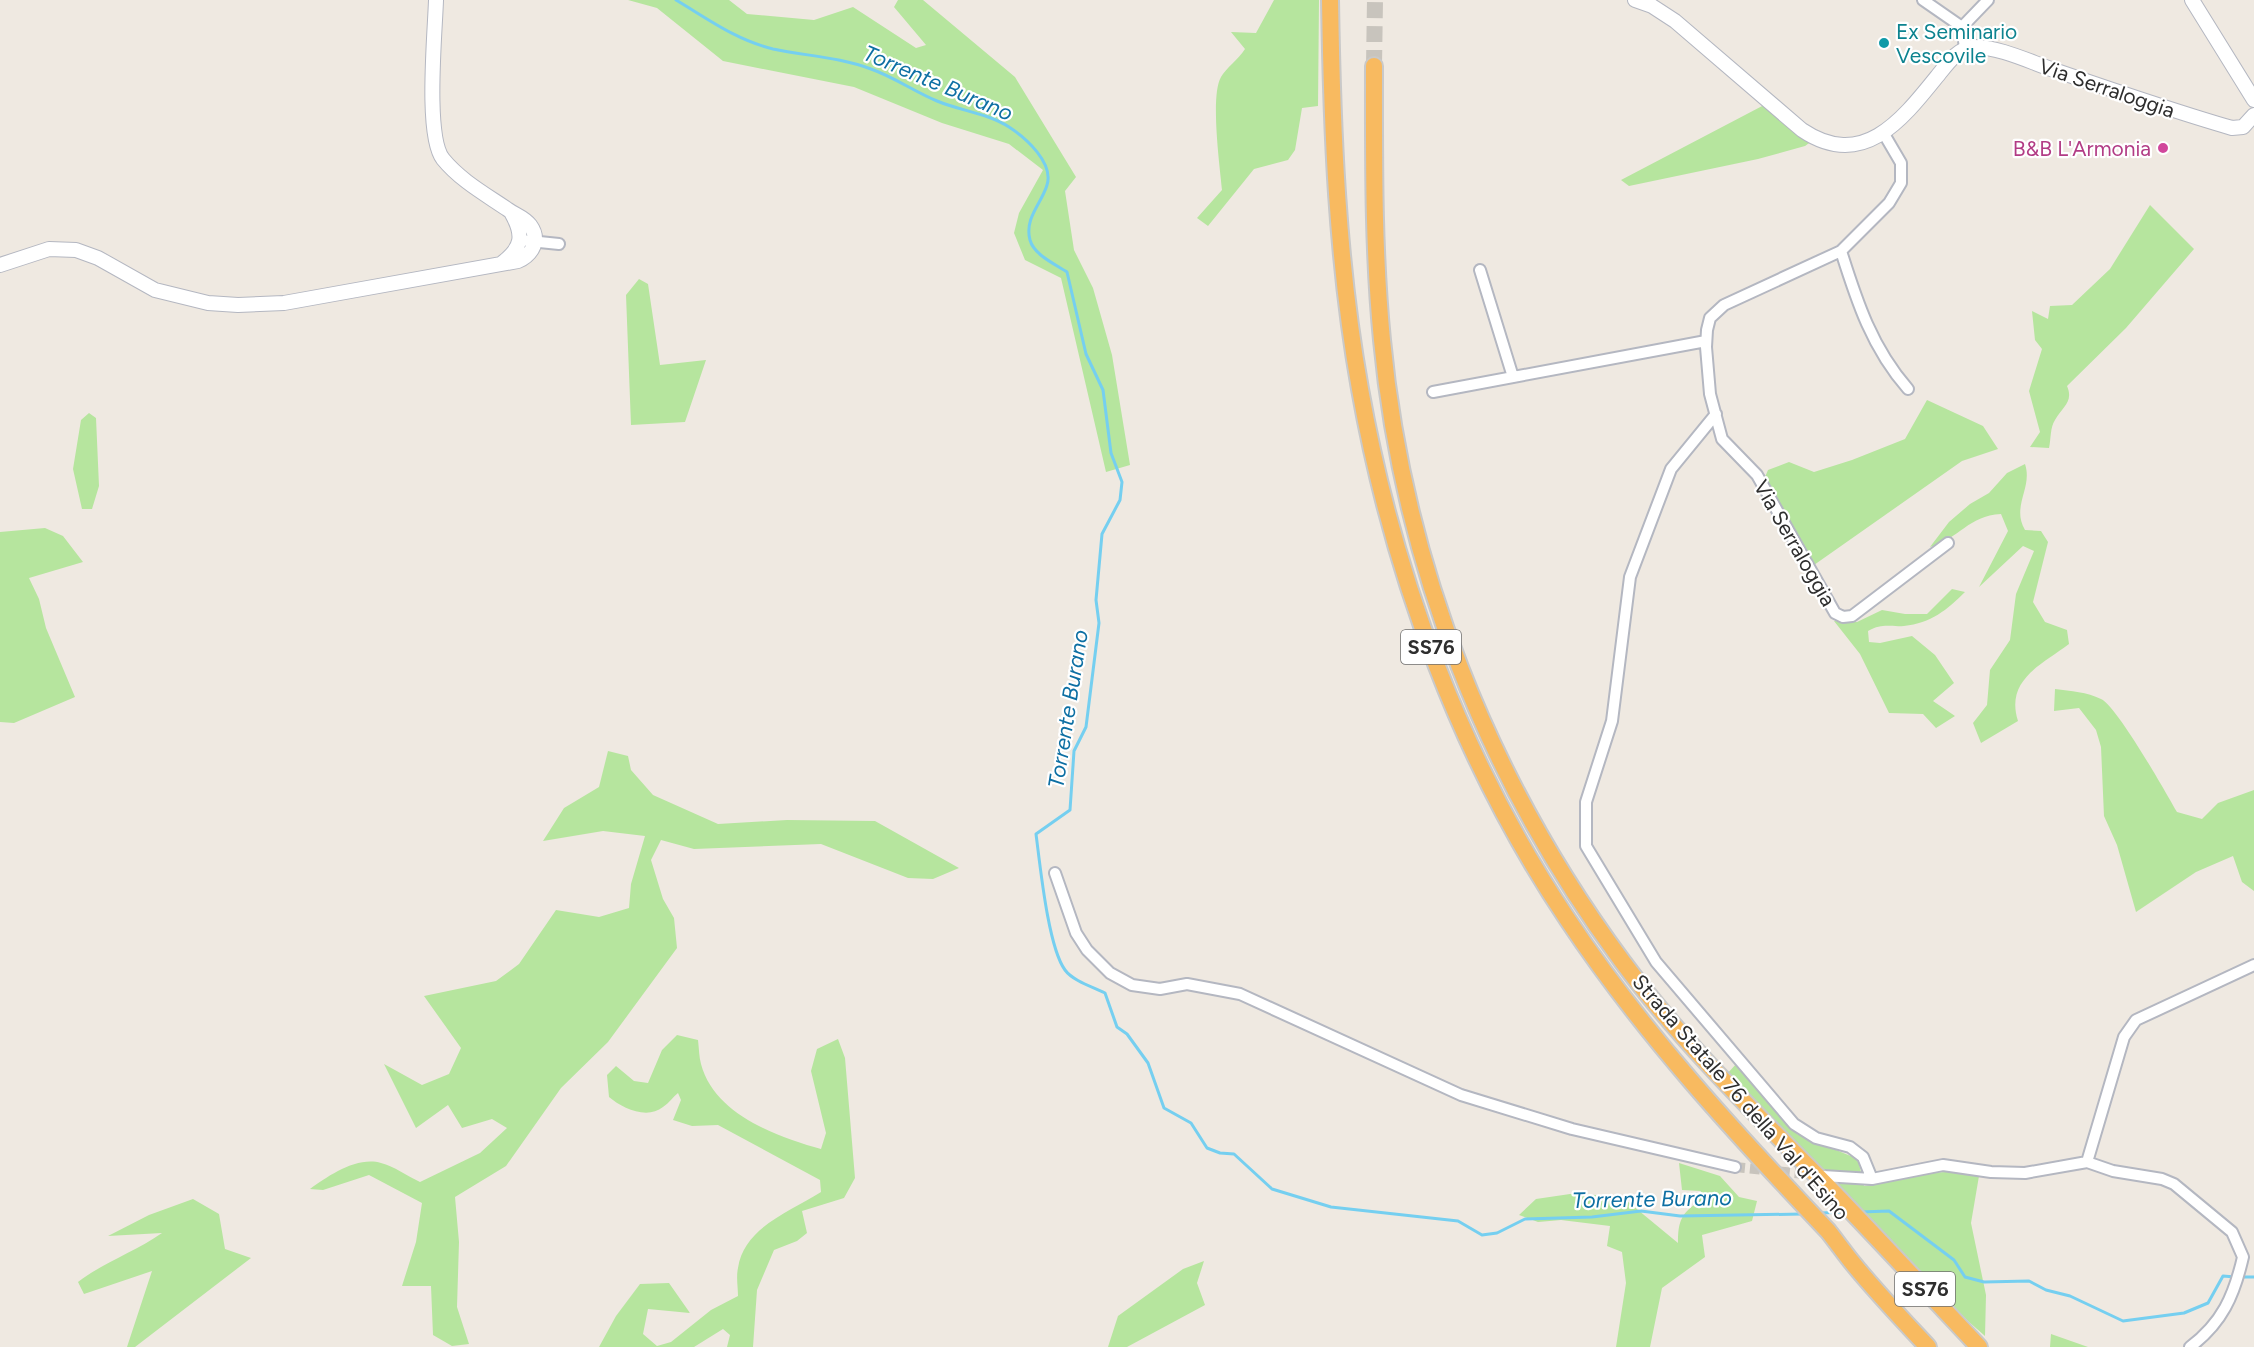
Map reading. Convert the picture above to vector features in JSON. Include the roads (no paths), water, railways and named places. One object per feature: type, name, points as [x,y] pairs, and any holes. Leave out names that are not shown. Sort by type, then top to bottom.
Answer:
[{"type":"highway","name":"Strada Statale 76 della Val d'Esino","points":[[1330,0],[1341,240],[1360,392],[1386,503],[1417,612],[1450,698],[1491,788],[1569,923],[1640,1020],[1791,1193],[1832,1235],[1852,1263],[1928,1347]]},
{"type":"highway","name":"Strada Statale 76 della Val d'Esino","points":[[1374,66],[1377,279],[1382,344],[1396,440],[1409,505],[1436,601],[1468,692],[1494,749],[1538,833],[1587,912],[1623,963],[1725,1083],[1827,1183],[1869,1232],[1979,1347]]},
{"type":"main road","points":[[0,264],[50,249],[76,250],[98,258],[155,290],[208,303],[238,305],[284,303],[518,261],[528,257],[533,250],[535,240],[530,225],[462,178],[442,157],[437,147],[433,126],[436,0]]},
{"type":"main road","points":[[1635,0],[1652,6],[1675,21],[1714,52],[1802,130],[1819,141],[1840,147],[1884,134],[1917,102],[1948,63],[1965,48]]},
{"type":"main road","points":[[2192,0],[2254,100]]},
{"type":"main road","name":"Via Serraloggia","points":[[1965,48],[1974,47],[2014,57],[2232,128],[2243,127],[2254,115]]},
{"type":"main road","points":[[502,263],[514,253],[520,240],[518,225],[511,212]]},
{"type":"street","points":[[1923,0],[1962,27],[1965,48]]},
{"type":"street","points":[[1962,27],[1988,0]]},
{"type":"street","name":"Via Serraloggia","points":[[1884,134],[1901,163],[1901,183],[1889,203],[1841,251],[1724,305],[1710,318],[1707,341],[1710,394],[1722,439],[1756,475],[1835,613],[1843,617],[1852,616],[1948,543]]},
{"type":"street","points":[[520,240],[559,244]]},
{"type":"street","points":[[1841,251],[1861,313],[1877,348],[1908,388]]},
{"type":"street","points":[[1480,270],[1513,377]]},
{"type":"street","points":[[1434,392],[1707,341]]},
{"type":"street","points":[[1716,414],[1671,469],[1630,577],[1612,722],[1586,802],[1586,846],[1656,962],[1794,1124],[1816,1138],[1850,1148],[1863,1157],[1872,1179]]},
{"type":"street","points":[[1055,873],[1076,933],[1087,950],[1110,972],[1132,985],[1160,989],[1186,984],[1240,994],[1461,1095],[1572,1129],[1735,1167]]},
{"type":"street","points":[[2087,1162],[2124,1036],[2136,1020],[2254,965]]},
{"type":"street","points":[[1827,1183],[1872,1179],[1943,1165],[1991,1172],[2025,1173],[2087,1162],[2113,1171],[2162,1179],[2174,1184],[2232,1233],[2243,1257],[2237,1282],[2226,1310],[2214,1327],[2190,1347]]},
{"type":"waterway","name":"Torrente Burano","points":[[676,0],[723,28],[760,45],[859,65],[880,72],[937,101],[1001,122],[1030,144],[1043,160],[1048,177],[1047,185],[1031,218],[1030,240],[1040,255],[1067,272],[1086,354],[1103,390],[1111,453],[1122,482],[1120,500],[1102,534],[1096,600],[1099,623],[1086,727],[1074,751],[1070,810],[1036,834],[1049,925],[1059,959],[1065,970],[1073,977],[1105,993],[1117,1027],[1127,1034],[1148,1063],[1164,1108],[1191,1123],[1207,1148],[1220,1153],[1234,1154],[1272,1189],[1331,1207],[1458,1221],[1482,1235],[1497,1233],[1525,1219],[1592,1217],[1641,1211],[1680,1216],[1802,1214]]},
{"type":"waterway","name":"Torrente Burano","points":[[1860,1212],[1889,1211],[1954,1260],[1965,1277],[1984,1282],[2029,1281],[2046,1290],[2070,1296],[2123,1321],[2184,1313],[2208,1303],[2223,1276],[2235,1277]]},
{"type":"waterway","name":"Torrente Burano","points":[[1821,1213],[1844,1212]]},
{"type":"waterway","name":"Torrente Burano","points":[[2241,1277],[2254,1277]]},
{"type":"tunnel","points":[[1374,66],[1375,0]]},
{"type":"tunnel","points":[[1735,1167],[1815,1175]]},
{"type":"place","name":"Ex Seminario Vescovile","points":[[1884,43]]},
{"type":"place","name":"B&B L'Armonia","points":[[2163,148]]}]
